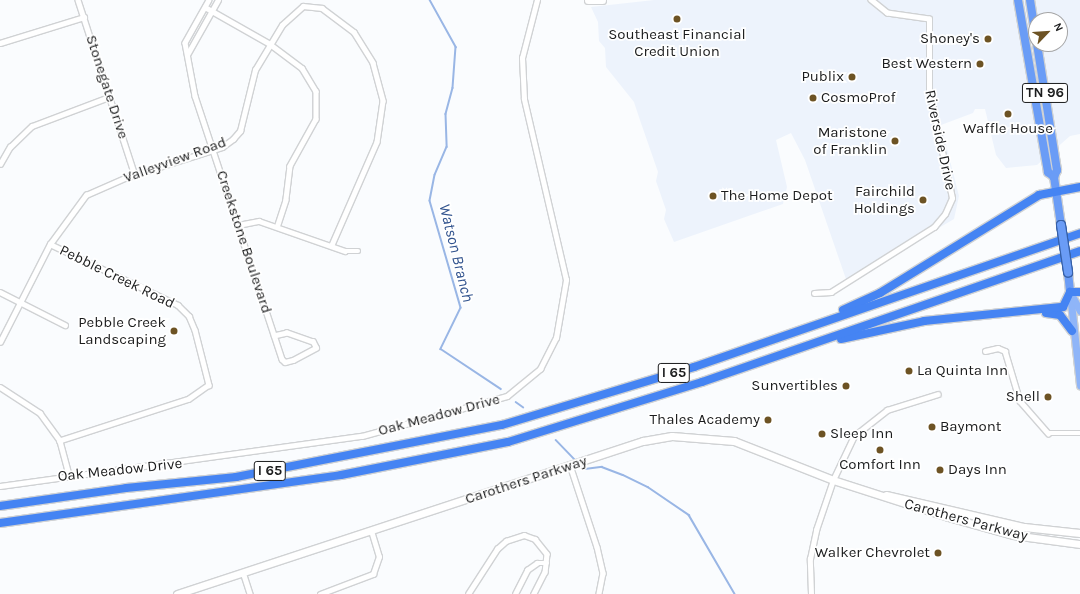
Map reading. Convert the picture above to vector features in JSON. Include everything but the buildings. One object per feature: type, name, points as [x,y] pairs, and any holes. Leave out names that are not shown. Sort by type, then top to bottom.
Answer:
[{"type":"highway","name":"TN 96","points":[[1018,0],[1048,172],[1054,177]]},
{"type":"highway","points":[[1030,0],[1032,12]]},
{"type":"highway","name":"TN 96","points":[[1038,52],[1057,170],[1054,177],[1070,292]]},
{"type":"highway","points":[[810,326],[880,293],[1039,196],[1056,190],[1080,187]]},
{"type":"highway","name":"I 65","points":[[0,506],[126,488],[236,477],[502,425],[599,398],[1080,232]]},
{"type":"highway","name":"I 65","points":[[0,523],[341,475],[446,456],[569,425],[811,345],[1080,251]]},
{"type":"highway","points":[[811,345],[924,321],[1038,311],[1063,307],[1070,292],[1080,292]]},
{"type":"highway","points":[[1038,311],[1060,315],[1072,331]]},
{"type":"main road","points":[[588,0],[602,0]]},
{"type":"main road","points":[[1070,292],[1080,311]]},
{"type":"main road","points":[[1070,292],[1072,331],[1080,385]]},
{"type":"main road","name":"Carothers Parkway","points":[[177,594],[643,441],[709,436],[734,441],[833,480],[1013,535],[1080,544]]},
{"type":"main road","name":"Carothers Parkway","points":[[876,494],[896,495],[1024,527],[1080,533]]},
{"type":"street","name":"Stonegate Drive","points":[[78,0],[135,175]]},
{"type":"street","name":"Creekstone Boulevard","points":[[209,0],[185,42],[186,57],[214,150],[274,336],[285,362],[316,348],[313,342],[287,333],[274,336]]},
{"type":"street","points":[[186,57],[218,0]]},
{"type":"street","name":"Oak Meadow Drive","points":[[0,486],[69,474],[166,465],[362,436],[507,396],[540,369],[556,338],[566,280],[524,99],[522,58],[537,0]]},
{"type":"street","name":"Riverside Drive","points":[[814,293],[831,292],[934,226],[945,214],[952,198],[928,91],[928,19],[887,13],[871,0]]},
{"type":"street","name":"Valleyview Road","points":[[0,342],[22,303],[50,244],[86,195],[135,175],[214,150],[233,140],[240,131],[255,70],[270,44],[296,10],[303,6],[322,8],[337,16],[362,42],[379,80],[383,115],[378,142],[332,246]]},
{"type":"street","points":[[205,7],[270,44],[310,78],[317,106],[312,132],[290,166],[286,200],[277,227]]},
{"type":"street","points":[[0,43],[84,17]]},
{"type":"street","points":[[0,164],[10,147],[32,126],[110,98]]},
{"type":"street","points":[[238,225],[252,221],[277,227],[332,246],[358,251]]},
{"type":"street","name":"Pebble Creek Road","points":[[50,244],[178,305],[189,316],[208,374],[209,385],[189,399],[60,441]]},
{"type":"street","points":[[0,292],[65,325]]},
{"type":"street","points":[[985,351],[998,348],[1005,351],[1020,401],[1048,433],[1080,433]]},
{"type":"street","points":[[0,387],[29,403],[60,441],[69,474]]},
{"type":"street","points":[[810,594],[814,540],[833,480],[845,452],[861,428],[906,402],[938,394]]},
{"type":"street","points":[[570,465],[597,547],[603,573],[599,594]]},
{"type":"street","points":[[320,594],[328,593],[373,574],[379,557],[371,531]]},
{"type":"street","points":[[468,594],[497,549],[516,537],[524,535],[542,545],[547,563],[534,594]]},
{"type":"street","points":[[515,594],[528,570],[537,563],[547,563]]},
{"type":"street","points":[[243,572],[250,594]]},
{"type":"shaded area","points":[[654,0],[1080,0],[1080,134],[1070,136],[1037,165],[1006,168],[996,155],[985,109],[975,109],[973,113],[941,125],[959,196],[954,219],[847,282],[805,160],[791,133],[776,140],[787,187],[783,204],[674,242],[664,219],[666,210],[656,181],[658,172],[634,102],[606,67],[605,48],[599,41],[598,22],[591,7]]},
{"type":"waterway","name":"Watson Branch","points":[[430,0],[456,47],[453,88],[446,114],[447,147],[435,175],[430,201],[461,308],[441,349],[501,389]]},
{"type":"waterway","name":"Watson Branch","points":[[516,402],[523,407]]},
{"type":"waterway","name":"Watson Branch","points":[[556,440],[575,460]]},
{"type":"waterway","name":"Watson Branch","points":[[585,469],[602,467],[623,475],[648,487],[689,515],[735,594]]},
{"type":"place","name":"Southeast Financial Credit Union","points":[[677,19]]},
{"type":"place","name":"Shoney's","points":[[988,39]]},
{"type":"place","name":"Best Western","points":[[980,64]]},
{"type":"place","name":"Publix","points":[[852,77]]},
{"type":"place","name":"CosmoProf","points":[[813,98]]},
{"type":"place","name":"Waffle House","points":[[1008,114]]},
{"type":"place","name":"Maristone of Franklin","points":[[895,141]]},
{"type":"place","name":"The Home Depot","points":[[713,196]]},
{"type":"place","name":"Fairchild Holdings","points":[[923,200]]},
{"type":"place","name":"Pebble Creek Landscaping","points":[[174,331]]},
{"type":"place","name":"La Quinta Inn","points":[[909,371]]},
{"type":"place","name":"Sunvertibles","points":[[846,386]]},
{"type":"place","name":"Shell","points":[[1048,397]]},
{"type":"place","name":"Thales Academy","points":[[768,420]]},
{"type":"place","name":"Baymont","points":[[932,427]]},
{"type":"place","name":"Sleep Inn","points":[[822,434]]},
{"type":"place","name":"Comfort Inn","points":[[880,450]]},
{"type":"place","name":"Days Inn","points":[[940,470]]},
{"type":"place","name":"Walker Chevrolet","points":[[938,553]]}]
